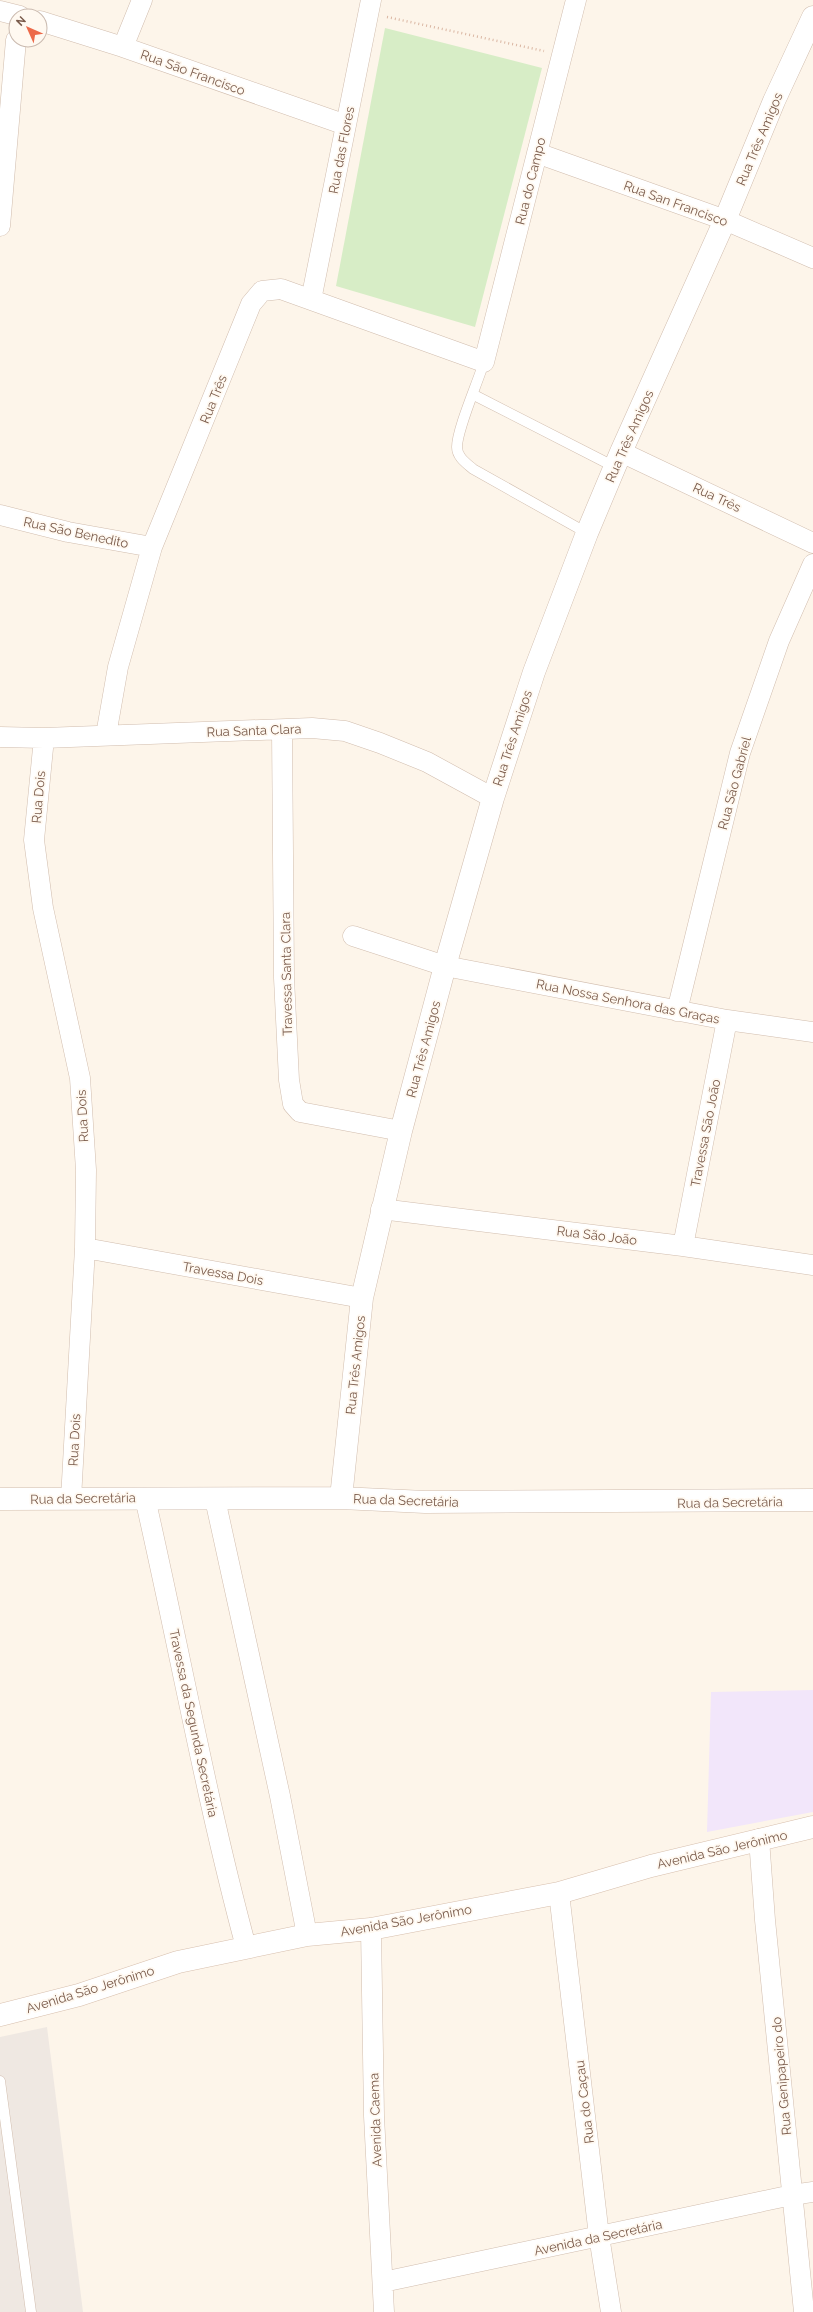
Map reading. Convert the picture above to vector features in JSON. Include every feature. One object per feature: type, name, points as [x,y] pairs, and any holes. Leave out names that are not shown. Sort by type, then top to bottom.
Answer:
[{"type":"street","points":[[123,47],[142,0]]},
{"type":"street","name":"Rua do Campo","points":[[484,362],[576,0]]},
{"type":"street","name":"Rua das Flores","points":[[311,300],[370,7]]},
{"type":"street","name":"Rua Três Amigos","points":[[340,1498],[362,1298],[381,1209],[445,966],[493,798],[534,672],[587,533],[618,459],[725,220],[774,101],[813,17]]},
{"type":"street","name":"Rua São Francisco","points":[[48,24],[123,47],[346,124]]},
{"type":"street","points":[[0,226],[15,48]]},
{"type":"street","name":"Rua San Francisco","points":[[537,153],[725,220],[813,258]]},
{"type":"street","name":"Rua Três","points":[[106,735],[118,667],[152,547],[251,304],[262,291],[281,290],[484,362]]},
{"type":"street","name":"Rua Três","points":[[618,459],[813,543]]},
{"type":"street","name":"Rua São Benedito","points":[[0,515],[68,532],[152,547]]},
{"type":"street","name":"Rua São Gabriel","points":[[677,1010],[740,753],[779,641],[813,564]]},
{"type":"street","name":"Rua Santa Clara","points":[[0,737],[44,738],[312,728],[345,731],[427,762],[493,798]]},
{"type":"street","name":"Travessa Santa Clara","points":[[282,730],[284,978],[288,1080],[293,1104],[300,1112],[401,1131]]},
{"type":"street","name":"Rua Dois","points":[[44,738],[34,840],[43,908],[80,1078],[86,1170],[85,1248],[71,1499]]},
{"type":"street","name":"Rua Nossa Senhora das Graças","points":[[353,936],[445,966],[727,1020],[813,1032]]},
{"type":"street","name":"Travessa São João","points":[[683,1246],[727,1020]]},
{"type":"street","name":"Rua São João","points":[[381,1209],[683,1246],[813,1264]]},
{"type":"street","name":"Travessa Dois","points":[[85,1248],[362,1298]]},
{"type":"street","name":"Travessa da Segunda Secretária","points":[[145,1498],[184,1674],[208,1792],[246,1947]]},
{"type":"street","name":"Rua da Secretária","points":[[0,1499],[340,1498],[426,1502],[813,1500]]},
{"type":"street","points":[[215,1499],[278,1788],[307,1935]]},
{"type":"street","name":"Avenida São Jerônimo","points":[[0,2015],[79,1995],[178,1962],[307,1935],[371,1929],[560,1892],[651,1866],[813,1827]]},
{"type":"street","name":"Rua Genipapeiro do","points":[[759,1839],[804,2312]]},
{"type":"street","name":"Rua do Caçau","points":[[560,1892],[599,2236],[611,2312]]},
{"type":"street","name":"Avenida Caema","points":[[371,1929],[374,2116],[384,2312]]},
{"type":"street","name":"Avenida da Secretária","points":[[383,2282],[792,2195],[813,2192]]},
{"type":"lane","points":[[484,362],[457,448],[460,458],[473,469],[587,533]]},
{"type":"lane","points":[[474,395],[618,459]]},
{"type":"lane","points":[[0,2081],[31,2312]]},
{"type":"path","points":[[370,7],[562,54]]},
{"type":"shaded area","points":[[813,1690],[813,1812],[707,1832],[711,1692]]},
{"type":"shaded area","points":[[47,2027],[83,2312],[0,2312],[0,2037]]},
{"type":"green space","points":[[385,28],[542,68],[475,327],[336,286]]}]
